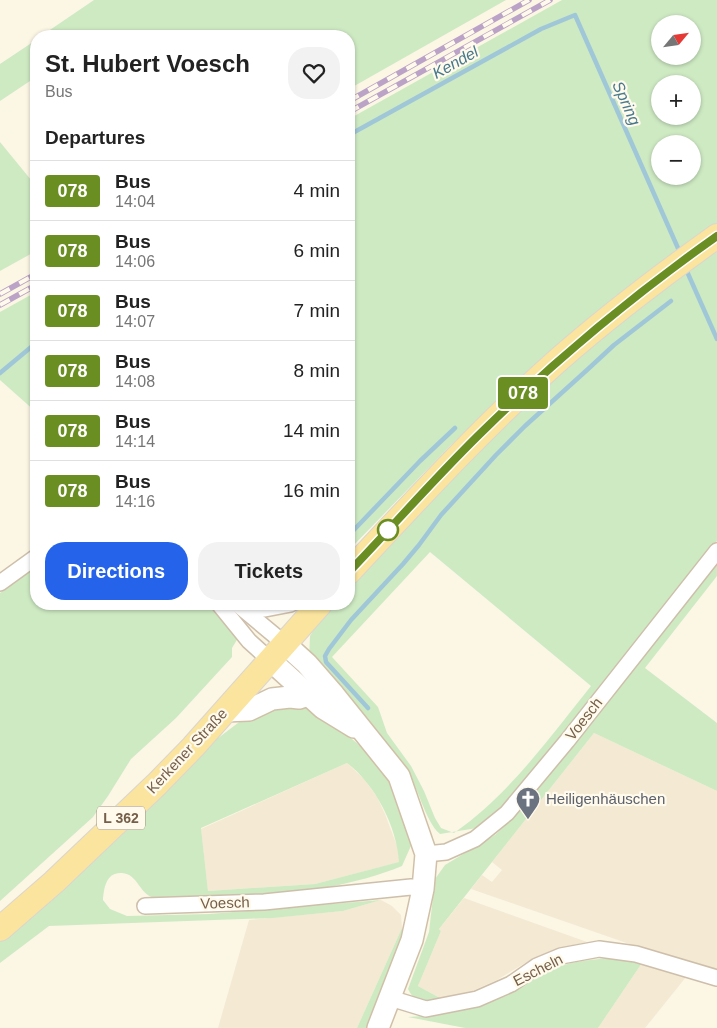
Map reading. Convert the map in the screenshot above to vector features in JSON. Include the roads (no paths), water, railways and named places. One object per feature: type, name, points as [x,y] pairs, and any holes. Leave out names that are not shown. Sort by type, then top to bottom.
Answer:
[{"type":"main road","points":[[355,566],[433,481],[524,392],[599,326],[717,236]]},
{"type":"main road","name":"Kerkener Straße","points":[[0,929],[54,882],[157,784],[193,747],[315,610]]},
{"type":"street","name":"Voesch","points":[[426,854],[446,852],[475,839],[507,813],[567,741],[717,551]]},
{"type":"street","points":[[0,583],[30,562]]},
{"type":"street","points":[[224,610],[249,641],[307,664],[400,776],[426,854],[423,889],[412,940],[378,1028]]},
{"type":"street","points":[[243,610],[278,652],[308,695],[323,708],[367,735]]},
{"type":"street","points":[[225,711],[249,710],[272,699],[299,698],[308,695]]},
{"type":"street","name":"Voesch","points":[[145,906],[264,902],[411,887],[423,889]]},
{"type":"street","name":"Escheln","points":[[390,998],[426,1009],[477,999],[511,984],[537,966],[562,956],[599,949],[636,954],[717,978]]},
{"type":"waterway","name":"Kendel","points":[[355,132],[541,29],[575,15],[681,255]]},
{"type":"waterway","name":"Spring","points":[[685,267],[717,339]]},
{"type":"waterway","points":[[368,708],[326,662],[325,656],[329,649],[351,620],[419,545],[441,515],[496,455],[614,345],[671,301]]},
{"type":"waterway","name":"Kendel","points":[[0,373],[30,348]]},
{"type":"waterway","points":[[355,529],[420,461],[455,428]]},
{"type":"railway","points":[[355,98],[529,0]]},
{"type":"railway","points":[[355,109],[550,0]]},
{"type":"railway","points":[[0,294],[30,277]]},
{"type":"railway","points":[[0,305],[30,288]]},
{"type":"place","name":"Heiligenhäuschen","points":[[528,820]]}]
